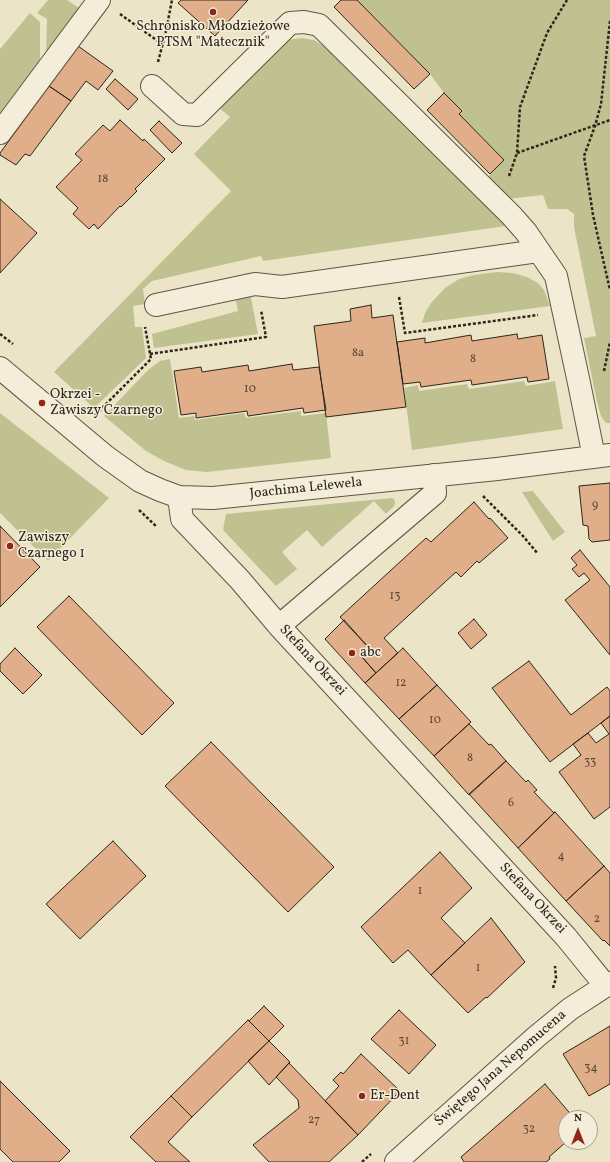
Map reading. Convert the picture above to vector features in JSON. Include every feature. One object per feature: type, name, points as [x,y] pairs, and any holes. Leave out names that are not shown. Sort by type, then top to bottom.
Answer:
[{"type":"street","points":[[0,133],[99,0]]},
{"type":"street","points":[[152,86],[183,114],[197,115],[290,23],[304,22],[319,25],[523,228],[556,276],[579,383],[602,456]]},
{"type":"street","points":[[156,305],[255,284],[282,287],[538,251]]},
{"type":"street","points":[[0,368],[105,456],[140,481],[178,497]]},
{"type":"street","name":"Joachima Lelewela","points":[[178,497],[213,498],[497,469],[602,456]]},
{"type":"street","points":[[280,626],[435,493],[434,475]]},
{"type":"street","name":"Stefana Okrzei","points":[[178,497],[182,519],[240,580],[280,626],[608,984]]},
{"type":"street","name":"Świętego Jana Nepomucena","points":[[396,1162],[570,1009],[608,984]]},
{"type":"path","points":[[152,86],[172,0]]},
{"type":"path","points":[[491,195],[508,176],[517,153],[520,107],[547,34],[567,0]]},
{"type":"path","points":[[119,13],[162,44]]},
{"type":"path","points":[[610,21],[601,104],[596,126],[584,156],[593,215],[610,290]]},
{"type":"path","points":[[517,153],[610,120]]},
{"type":"path","points":[[395,271],[404,333],[540,315]]},
{"type":"path","points":[[150,354],[266,337],[258,294],[259,285]]},
{"type":"path","points":[[89,411],[95,416],[151,359],[142,310],[156,305]]},
{"type":"path","points":[[0,334],[17,348]]},
{"type":"path","points":[[481,494],[524,536],[538,554]]},
{"type":"green space","points":[[48,0],[67,0],[82,10],[46,57],[47,19],[37,13]]},
{"type":"green space","points":[[357,0],[610,0],[610,423],[606,423],[601,416],[584,338],[596,336],[574,227],[574,214],[567,209],[548,209],[543,195],[507,199],[486,179],[504,160],[459,114],[461,111],[444,93],[430,74]]},
{"type":"green space","points":[[30,13],[40,22],[40,62],[0,118],[0,49]]},
{"type":"green space","points":[[302,38],[314,40],[325,47],[405,127],[512,225],[263,261],[261,256],[152,281],[143,289],[145,304],[133,306],[135,327],[142,327],[146,358],[94,408],[54,372],[231,191],[194,154],[230,117],[217,106],[287,40]]},
{"type":"green space","points":[[497,272],[513,273],[527,277],[538,283],[544,290],[550,306],[422,323],[425,313],[431,303],[445,288],[459,279],[474,275]]},
{"type":"green space","points":[[250,293],[258,334],[154,348],[152,334],[238,311],[235,297]]},
{"type":"green space","points":[[170,359],[179,418],[194,416],[195,420],[244,413],[246,418],[301,411],[301,416],[326,413],[331,458],[207,472],[186,470],[164,461],[146,451],[104,416],[149,369],[160,361]]},
{"type":"green space","points":[[524,381],[526,386],[555,381],[563,429],[412,450],[404,388],[418,385],[419,391],[467,384],[469,389]]},
{"type":"green space","points":[[0,413],[109,498],[48,561],[0,513]]},
{"type":"green space","points":[[533,491],[565,532],[553,541],[522,492]]},
{"type":"green space","points":[[394,499],[395,503],[394,506],[386,514],[374,501],[322,547],[307,530],[282,552],[297,569],[276,586],[223,530],[226,514]]},
{"type":"building","name":"Schronisko Młodzieżowe PTSM \"Matecznik\"","points":[[181,0],[248,0],[215,36],[178,3]]},
{"type":"building","points":[[341,0],[357,0],[430,74],[414,89],[334,7]]},
{"type":"building","points":[[78,46],[113,71],[98,90],[86,81],[71,101],[49,86]]},
{"type":"building","points":[[115,79],[138,99],[128,110],[106,89]]},
{"type":"building","points":[[49,86],[71,101],[30,156],[25,154],[16,165],[0,155],[0,153]]},
{"type":"building","points":[[444,93],[462,111],[459,114],[504,160],[490,174],[427,110]]},
{"type":"building","points":[[120,120],[143,141],[144,139],[165,159],[135,189],[137,191],[98,229],[94,224],[89,229],[73,214],[78,208],[56,187],[82,160],[75,154],[103,125],[110,131]]},
{"type":"building","points":[[159,121],[182,143],[172,153],[150,130]]},
{"type":"building","points":[[0,199],[37,233],[0,273]]},
{"type":"building","points":[[371,305],[372,318],[393,315],[406,407],[326,417],[314,326],[351,321],[350,309]]},
{"type":"building","points":[[517,334],[518,339],[542,335],[549,379],[528,382],[527,377],[472,385],[471,380],[421,387],[420,382],[403,384],[397,342],[425,338],[425,343],[471,335],[472,341]]},
{"type":"building","points":[[292,364],[293,370],[319,367],[326,410],[304,413],[303,408],[248,416],[247,411],[196,418],[196,413],[181,415],[174,371],[201,367],[202,372],[248,365],[249,371]]},
{"type":"building","points":[[610,483],[610,540],[592,542],[589,539],[588,526],[583,525],[579,486]]},
{"type":"building","points":[[474,502],[508,538],[479,563],[477,561],[461,577],[456,572],[384,638],[398,653],[376,673],[362,657],[370,649],[340,617],[426,538],[431,542]]},
{"type":"building","name":"Zawiszy Czarnego 1","points":[[0,526],[40,567],[0,607]]},
{"type":"building","points":[[580,550],[610,587],[610,655],[565,600],[590,580],[584,573],[579,577],[572,569],[577,565],[571,558]]},
{"type":"building","points":[[69,596],[174,703],[142,735],[37,627]]},
{"type":"building","points":[[474,619],[487,635],[471,649],[458,633]]},
{"type":"building","name":"abc","points":[[344,620],[370,649],[362,657],[376,673],[365,683],[325,639]]},
{"type":"building","points":[[15,648],[42,675],[23,694],[0,671],[0,664]]},
{"type":"building","points":[[403,648],[437,685],[399,719],[365,683]]},
{"type":"building","points":[[529,661],[571,715],[607,687],[610,691],[610,716],[550,762],[492,688]]},
{"type":"building","points":[[437,685],[471,722],[434,756],[399,719]]},
{"type":"building","points":[[610,716],[610,807],[594,819],[559,772],[581,755],[573,744],[588,733],[596,743],[609,734],[601,723]]},
{"type":"building","points":[[469,724],[489,745],[491,744],[506,761],[469,795],[434,756]]},
{"type":"building","points":[[211,742],[334,867],[288,912],[165,786]]},
{"type":"building","points":[[506,761],[526,782],[528,780],[537,790],[534,792],[554,813],[518,848],[469,794]]},
{"type":"building","points":[[555,812],[604,866],[566,901],[518,848]]},
{"type":"building","points":[[113,841],[146,876],[80,939],[46,904]]},
{"type":"building","points":[[440,852],[472,888],[441,918],[465,943],[431,975],[408,950],[393,963],[361,927]]},
{"type":"building","points":[[604,866],[610,873],[610,946],[604,940],[603,941],[566,901]]},
{"type":"building","points":[[491,918],[525,962],[487,998],[486,997],[468,1013],[431,975]]},
{"type":"building","points":[[264,1006],[284,1026],[269,1041],[249,1021]]},
{"type":"building","points":[[399,1010],[436,1045],[409,1074],[371,1039]]},
{"type":"building","points":[[248,1020],[269,1041],[192,1117],[171,1096]]},
{"type":"building","points":[[610,1026],[610,1084],[589,1096],[563,1054]]},
{"type":"building","points":[[269,1041],[290,1062],[269,1085],[248,1061]]},
{"type":"building","name":"Er-Dent","points":[[361,1054],[400,1091],[358,1135],[325,1101],[339,1086],[333,1080],[341,1072],[343,1074]]},
{"type":"building","points":[[289,1063],[358,1135],[329,1162],[269,1162],[253,1145],[299,1108],[298,1100],[276,1077]]},
{"type":"building","points":[[0,1081],[70,1151],[59,1162],[13,1162],[0,1149]]},
{"type":"building","points":[[545,1084],[567,1110],[558,1110],[558,1149],[546,1162],[464,1162],[461,1157]]},
{"type":"building","points":[[171,1096],[192,1117],[168,1142],[190,1162],[156,1162],[130,1137]]},
{"type":"place","name":"Schronisko Młodzieżowe PTSM \"Matecznik\"","points":[[213,12]]},
{"type":"place","name":"Okrzei - Zawiszy Czarnego","points":[[42,403]]},
{"type":"place","name":"Zawiszy Czarnego 1","points":[[10,546]]},
{"type":"place","name":"abc","points":[[352,653]]},
{"type":"place","name":"Er-Dent","points":[[362,1096]]}]
